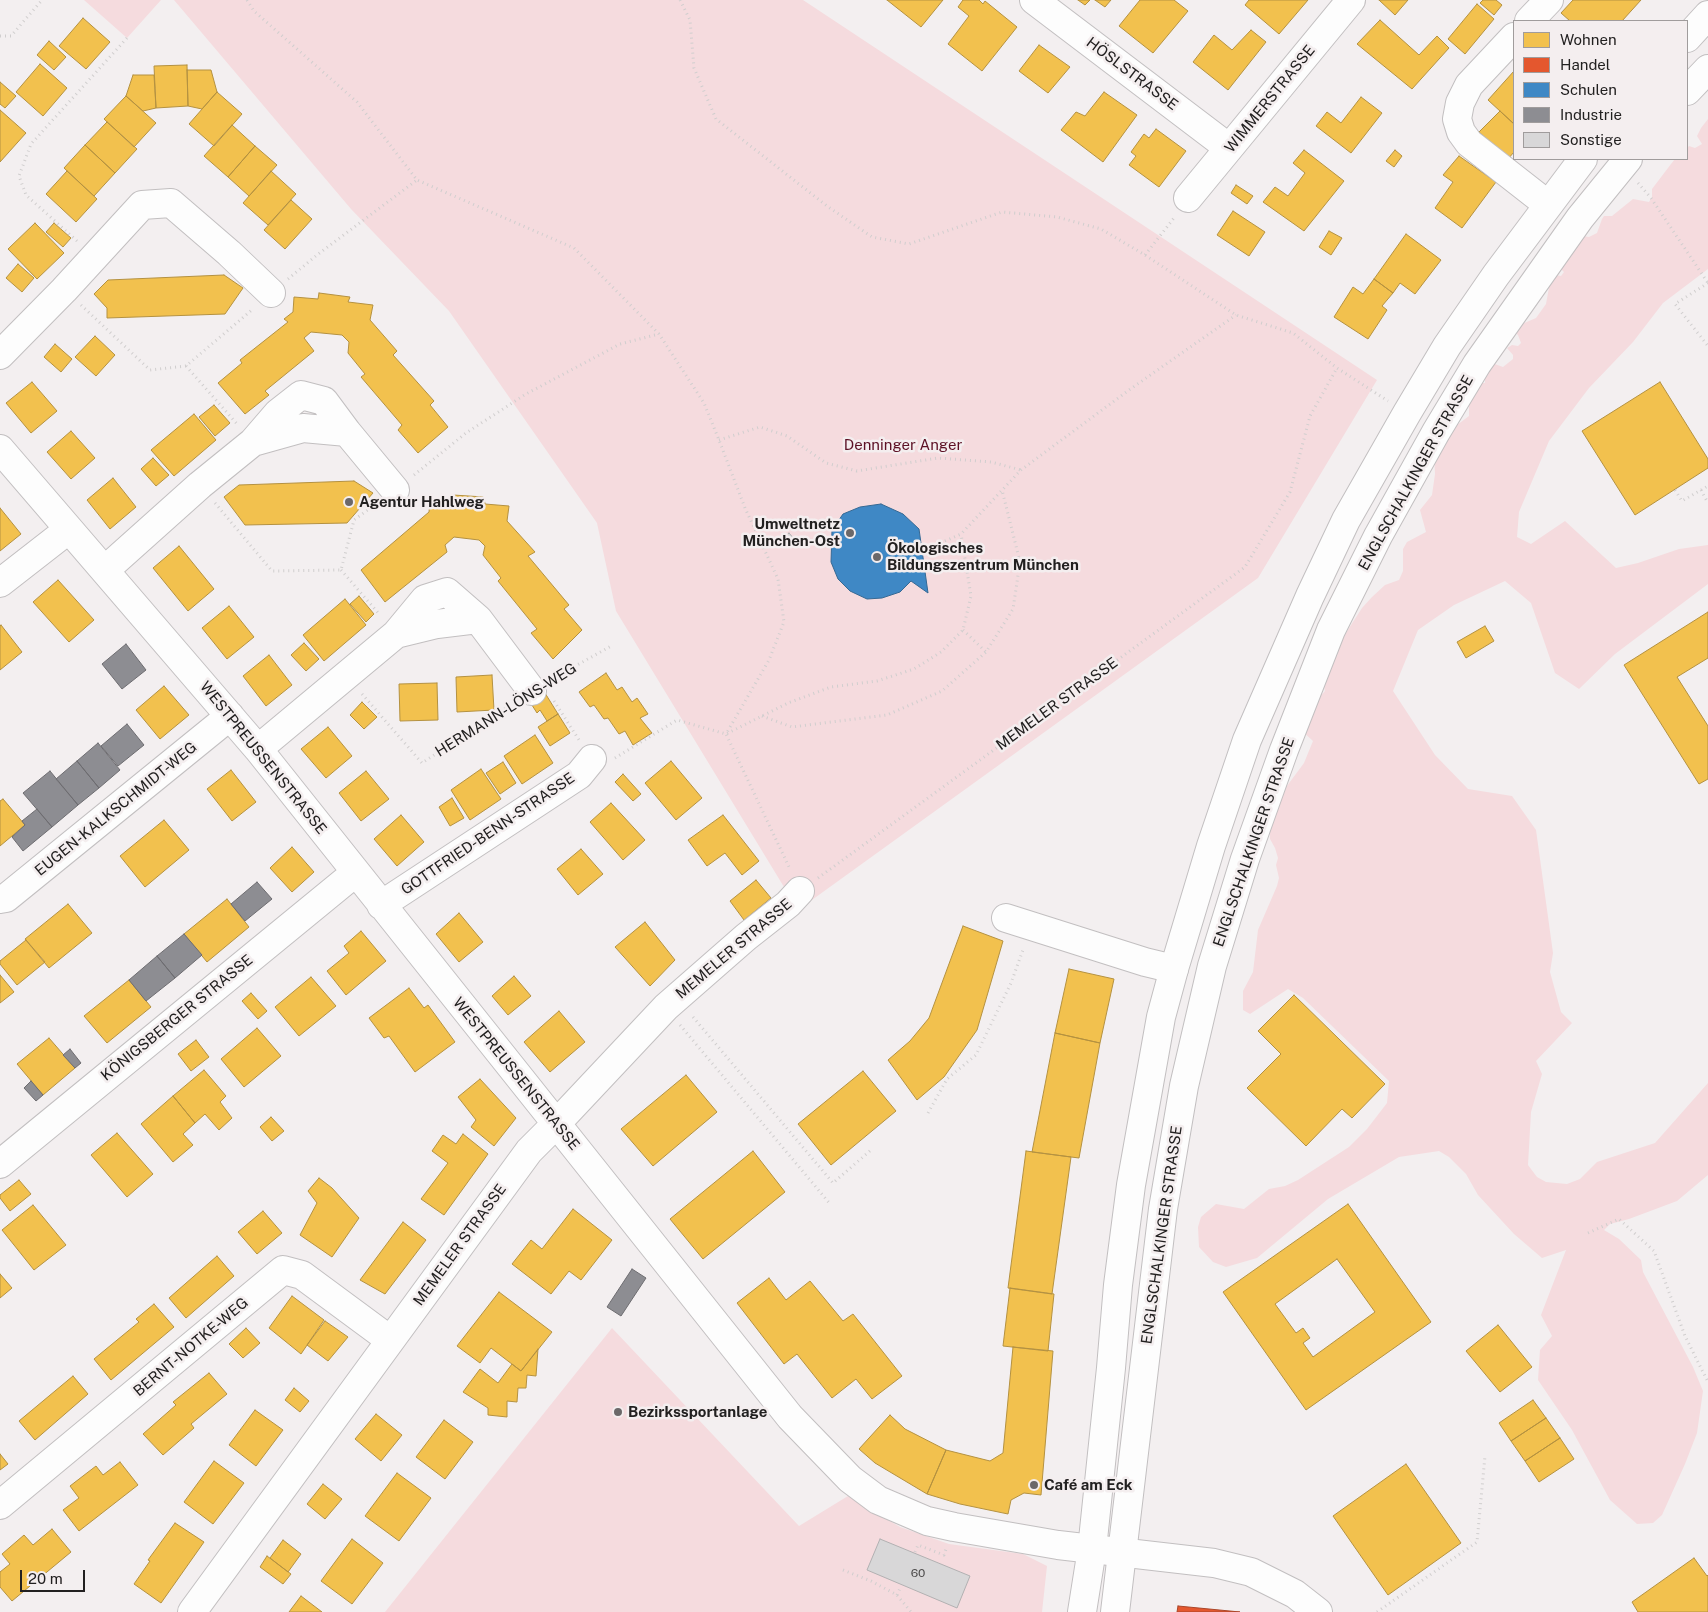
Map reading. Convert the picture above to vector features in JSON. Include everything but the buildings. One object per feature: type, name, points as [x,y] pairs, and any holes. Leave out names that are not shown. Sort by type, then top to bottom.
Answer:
[{"type":"street","name":"HÖSLSTRASSE","points":[[1034,0],[1229,148]]},
{"type":"street","name":"WIMMERSTRASSE","points":[[1188,198],[1351,0]]},
{"type":"street","points":[[1530,20],[1549,0]]},
{"type":"street","points":[[1688,37],[1708,16]]},
{"type":"street","points":[[1513,38],[1469,85],[1460,103],[1457,119],[1461,132],[1469,143],[1547,204]]},
{"type":"street","points":[[1688,90],[1708,69]]},
{"type":"street","points":[[1082,1612],[1092,1548],[1118,1285],[1131,1185],[1162,1018],[1174,969],[1211,846],[1247,740],[1310,596],[1346,520],[1407,413],[1447,346],[1496,274],[1547,204],[1582,160]]},
{"type":"street","name":"ENGLSCHALKINGER STRASSE","points":[[1115,1612],[1163,1209],[1184,1086],[1212,966],[1245,859],[1284,750],[1331,630],[1378,536],[1436,432],[1477,364],[1580,218],[1625,162]]},
{"type":"street","points":[[0,355],[64,290],[142,205],[171,203],[272,293]]},
{"type":"street","points":[[105,570],[200,485],[253,442],[303,428],[347,432],[395,490]]},
{"type":"street","name":"WESTPREUSSENSTRASSE","points":[[0,450],[258,749],[790,1417],[850,1480],[878,1500],[927,1521],[1026,1541],[1214,1563],[1251,1572],[1295,1594],[1318,1612]]},
{"type":"street","points":[[0,583],[68,530]]},
{"type":"street","points":[[258,749],[396,634],[436,624],[478,619],[532,690]]},
{"type":"street","name":"EUGEN-KALKSCHMIDT-WEG","points":[[0,899],[6,898],[230,716]]},
{"type":"street","name":"GOTTFRIED-BENN-STRASSE","points":[[381,905],[579,775],[592,759]]},
{"type":"street","name":"KÖNIGSBERGER STRASSE","points":[[0,1164],[355,873]]},
{"type":"street","name":"MEMELER STRASSE","points":[[192,1612],[529,1151],[671,1002],[746,937],[788,904],[800,891]]},
{"type":"street","points":[[1019,923],[1145,962],[1174,969]]},
{"type":"street","name":"BERNT-NOTKE-WEG","points":[[0,1505],[283,1270],[302,1275],[390,1340]]},
{"type":"path","points":[[0,36],[11,36],[42,0]]},
{"type":"path","points":[[247,0],[254,11],[357,102],[417,180],[574,248],[660,334],[704,403],[745,508],[778,579],[784,622],[769,660],[726,734]]},
{"type":"path","points":[[680,0],[690,20],[694,68],[716,119],[827,206],[872,236],[909,244],[1002,212],[1057,217],[1101,228],[1236,316],[1293,333],[1337,368],[1407,413]]},
{"type":"path","points":[[94,257],[26,195],[19,176],[31,144],[127,38]]},
{"type":"path","points":[[1625,162],[1708,283],[1675,304],[1708,346]]},
{"type":"path","points":[[64,290],[150,370],[186,366],[317,255],[417,180]]},
{"type":"path","points":[[1145,255],[1188,198]]},
{"type":"path","points":[[922,552],[960,534],[1021,470],[1130,390],[1236,316]]},
{"type":"path","points":[[341,570],[354,520],[466,433],[526,394],[620,344],[660,334]]},
{"type":"path","points":[[186,366],[253,442]]},
{"type":"path","name":"MEMELER STRASSE","points":[[800,891],[1244,568],[1290,492],[1310,416],[1337,368]]},
{"type":"path","points":[[719,440],[760,427],[787,436],[826,464],[857,471],[938,458],[992,462],[1021,470]]},
{"type":"path","points":[[200,485],[272,571],[341,570]]},
{"type":"path","points":[[1675,490],[1682,501],[1708,486]]},
{"type":"path","points":[[762,716],[792,727],[887,715],[942,691],[986,652],[1013,609],[1020,562],[1002,490]]},
{"type":"path","points":[[1700,490],[1708,503]]},
{"type":"path","points":[[532,690],[548,693],[592,759],[615,758],[677,720],[726,734],[788,703],[831,687],[878,681],[914,669],[941,652],[963,630],[971,596],[960,534]]},
{"type":"path","points":[[341,570],[396,634]]},
{"type":"path","points":[[963,630],[986,652]]},
{"type":"path","name":"HERMANN-LÖNS-WEG","points":[[345,675],[422,762],[532,690],[613,645]]},
{"type":"path","points":[[726,734],[800,891]]},
{"type":"path","points":[[928,1113],[947,1079],[976,1055],[1012,983],[1019,923]]},
{"type":"path","points":[[671,1002],[833,1182],[871,1150]]},
{"type":"path","points":[[671,1002],[831,1205]]},
{"type":"path","points":[[1588,1233],[1619,1220],[1654,1251],[1685,1336],[1708,1382]]},
{"type":"path","points":[[1377,1612],[1477,1542],[1485,1456]]},
{"type":"path","points":[[915,1552],[918,1545],[942,1554]]},
{"type":"path","points":[[843,1570],[897,1596],[912,1612]]},
{"type":"path","points":[[897,1596],[901,1586]]},
{"type":"green space","points":[[84,0],[161,0],[127,38]]},
{"type":"green space","name":"Denninger Anger","points":[[174,0],[803,0],[1377,380],[1258,578],[798,910],[616,611],[597,523],[449,311],[351,209]]},
{"type":"green space","points":[[1708,119],[1708,269],[1663,303],[1633,342],[1589,388],[1549,441],[1519,512],[1517,537],[1531,544],[1565,521],[1616,568],[1638,563],[1679,549],[1708,545],[1708,584],[1615,654],[1579,689],[1555,673],[1531,603],[1505,581],[1454,605],[1418,630],[1393,691],[1435,755],[1468,789],[1512,796],[1536,830],[1553,953],[1550,972],[1561,1012],[1572,1023],[1536,1061],[1542,1074],[1531,1112],[1528,1165],[1537,1177],[1546,1182],[1567,1184],[1580,1179],[1597,1162],[1655,1143],[1708,1083],[1708,1175],[1677,1201],[1610,1224],[1604,1230],[1619,1239],[1641,1260],[1643,1272],[1693,1367],[1703,1391],[1697,1433],[1662,1515],[1653,1523],[1637,1524],[1610,1500],[1572,1430],[1538,1380],[1540,1350],[1552,1336],[1541,1315],[1566,1250],[1542,1258],[1514,1234],[1478,1195],[1466,1174],[1449,1157],[1439,1151],[1399,1157],[1328,1199],[1257,1258],[1226,1267],[1213,1262],[1199,1247],[1198,1227],[1201,1217],[1216,1204],[1244,1209],[1269,1189],[1285,1186],[1298,1180],[1349,1147],[1367,1129],[1387,1103],[1389,1081],[1303,998],[1288,989],[1250,1014],[1243,1010],[1243,991],[1253,972],[1258,930],[1279,878],[1276,865],[1278,858],[1270,839],[1269,818],[1281,794],[1304,763],[1313,741],[1301,730],[1318,699],[1325,691],[1322,678],[1330,662],[1337,656],[1342,639],[1362,608],[1372,597],[1385,585],[1399,580],[1403,571],[1403,549],[1407,542],[1426,532],[1420,510],[1432,495],[1435,474],[1434,454],[1449,431],[1469,416],[1469,402],[1479,383],[1485,383],[1485,375],[1492,363],[1503,367],[1513,359],[1513,355],[1507,348],[1512,345],[1518,346],[1521,343],[1515,332],[1515,327],[1536,318],[1546,304],[1550,282],[1556,275],[1561,276],[1564,272],[1559,267],[1583,236],[1589,237],[1597,233],[1604,216],[1612,216],[1633,199],[1649,202],[1652,197],[1652,189],[1674,160],[1688,160],[1688,147],[1695,148],[1702,144],[1697,136]]},
{"type":"green space","name":"Bezirkssportanlage","points":[[612,1328],[799,1526],[848,1496],[900,1527],[949,1544],[1023,1554],[1047,1566],[1042,1612],[385,1612]]},
{"type":"place","name":"Agentur Hahlweg","points":[[349,502]]},
{"type":"place","name":"Umweltnetz München-Ost","points":[[850,533]]},
{"type":"place","name":"Ökologisches Bildungszentrum München","points":[[877,557]]},
{"type":"place","name":"Bezirkssportanlage","points":[[618,1412]]},
{"type":"place","name":"Café am Eck","points":[[1034,1485]]}]
